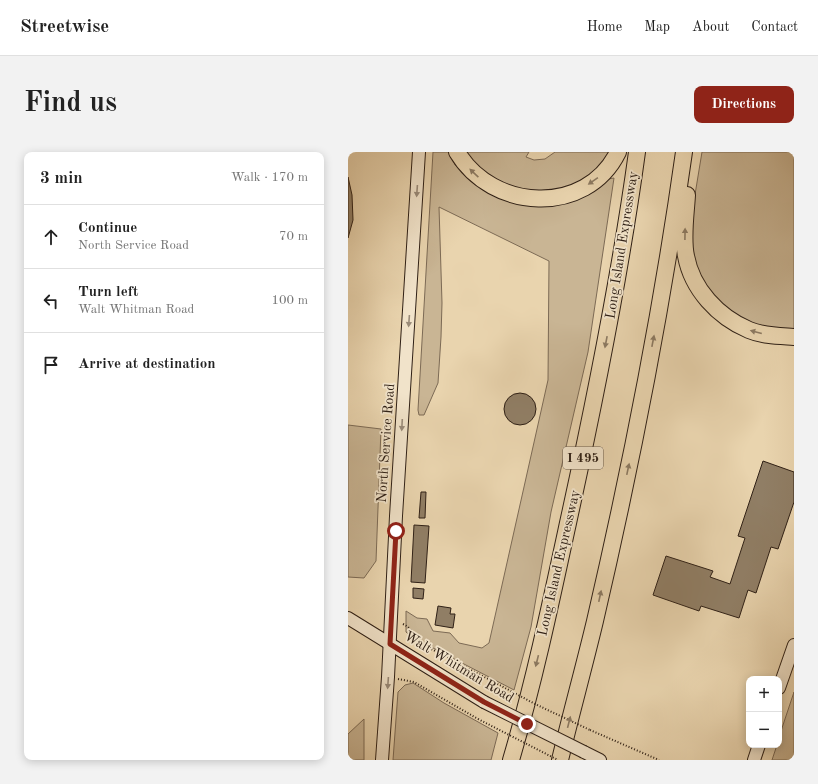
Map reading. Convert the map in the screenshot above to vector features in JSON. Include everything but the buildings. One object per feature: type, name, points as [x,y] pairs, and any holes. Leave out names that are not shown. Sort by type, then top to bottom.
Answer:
[{"type":"highway","points":[[457,152],[474,174],[485,182],[506,193],[528,199],[554,198],[576,192],[596,180],[614,161],[618,152]]},
{"type":"highway","name":"Long Island Expressway","points":[[511,760],[549,610],[582,463],[610,322],[637,152]]},
{"type":"highway","points":[[559,760],[595,621],[656,331],[684,152]]},
{"type":"highway","points":[[691,152],[685,233],[685,255],[693,278],[705,297],[726,317],[749,330],[770,336],[794,337]]},
{"type":"main road","name":"North Service Road","points":[[382,760],[419,152]]},
{"type":"main road","name":"Walt Whitman Road","points":[[348,618],[484,702],[600,760]]},
{"type":"main road","points":[[782,679],[794,644]]},
{"type":"main road","points":[[754,760],[758,748]]},
{"type":"path","points":[[403,624],[409,627],[418,642],[535,704],[659,760]]},
{"type":"path","points":[[398,679],[414,682],[478,719],[559,760]]},
{"type":"shaded area","points":[[433,152],[450,152],[455,165],[489,191],[518,203],[614,178],[588,352],[551,512],[531,627],[514,690],[410,636],[406,632],[406,611],[417,618],[427,619],[433,631],[450,633],[459,643],[482,648],[489,643],[548,380],[549,261],[439,207],[442,303],[438,383],[424,415],[419,415],[418,410]]},
{"type":"shaded area","points":[[465,152],[529,152],[526,157],[534,160],[545,159],[555,152],[613,152],[595,175],[571,188],[536,195],[503,187],[472,165]]},
{"type":"shaded area","points":[[702,152],[794,152],[794,332],[778,333],[743,322],[709,294],[691,255],[690,225]]},
{"type":"shaded area","points":[[348,425],[381,429],[376,561],[364,578],[348,577]]},
{"type":"shaded area","points":[[413,683],[444,703],[498,733],[491,760],[393,760],[398,692],[405,685]]},
{"type":"shaded area","points":[[794,692],[794,760],[772,760],[776,748],[782,748],[782,728]]},
{"type":"shaded area","points":[[364,719],[364,760],[348,760],[348,734]]},
{"type":"route","points":[[396,531],[390,644],[484,702],[527,724]]}]
